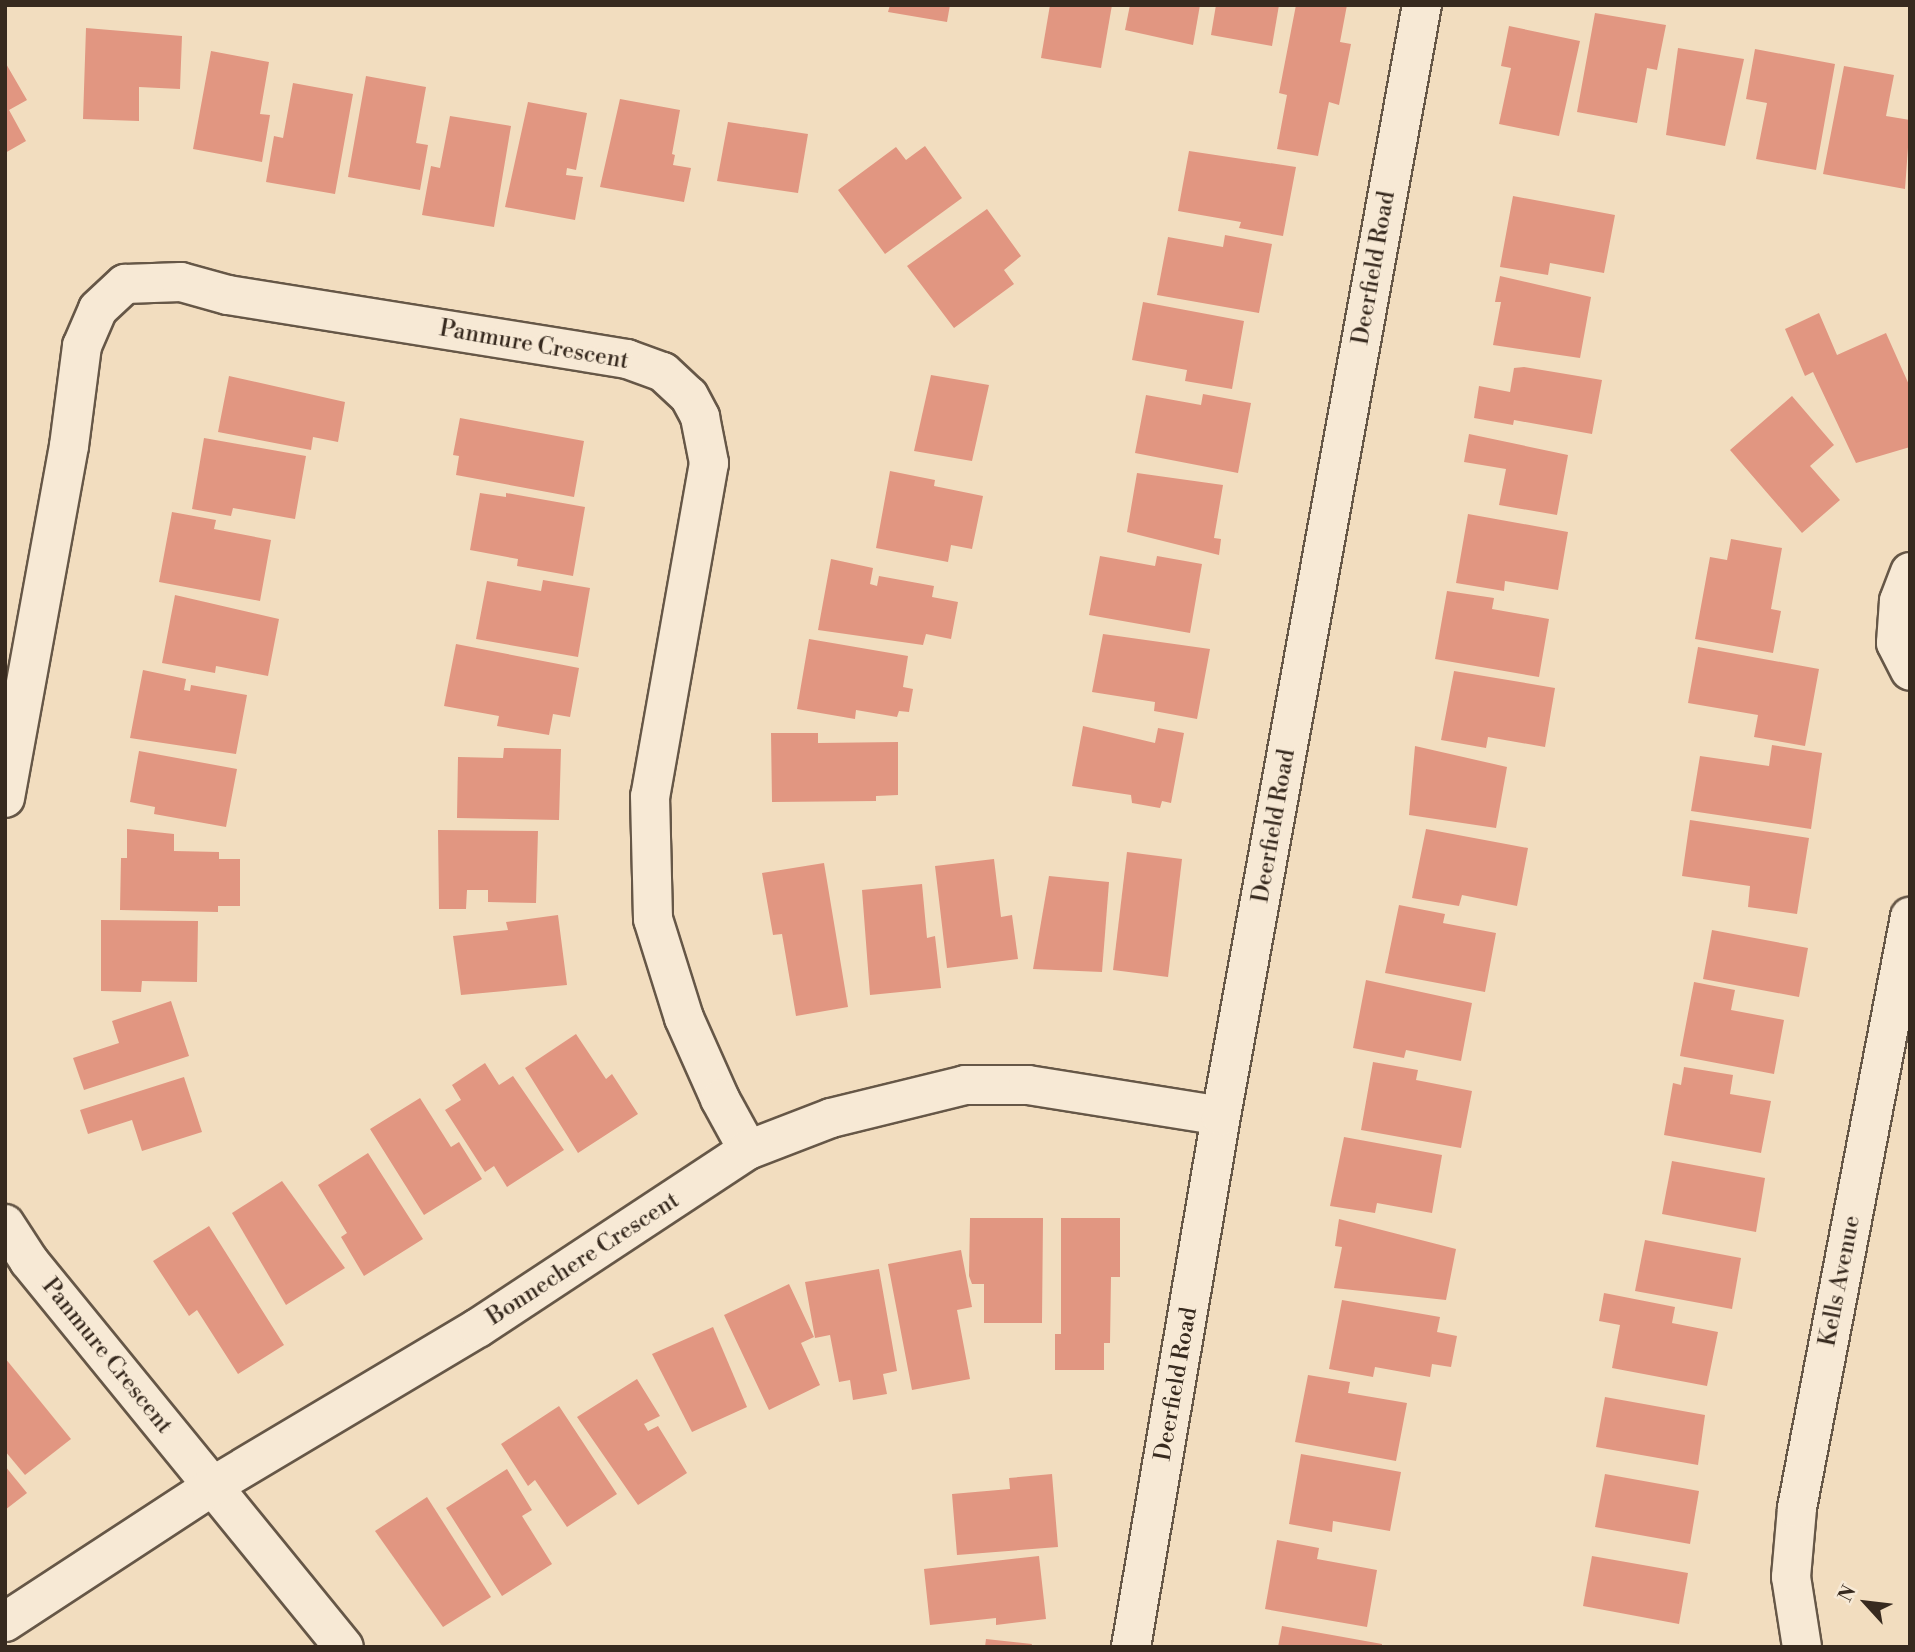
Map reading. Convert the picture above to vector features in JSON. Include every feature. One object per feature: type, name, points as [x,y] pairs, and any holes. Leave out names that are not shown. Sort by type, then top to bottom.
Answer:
[{"type":"street","name":"Deerfield Road","points":[[1131,1647],[1221,1116],[1422,5]]},
{"type":"street","name":"Panmure Crescent","points":[[5,798],[69,446],[82,346],[98,309],[125,284],[181,282],[228,295],[627,359],[663,372],[689,396],[700,416],[709,463],[650,796],[653,919],[684,1018],[720,1099],[748,1150]]},
{"type":"street","points":[[1910,572],[1899,601],[1896,643],[1910,671]]},
{"type":"street","name":"Kells Avenue","points":[[1802,1647],[1791,1577],[1797,1508],[1910,917]]},
{"type":"street","name":"Bonnechere Crescent","points":[[5,1622],[211,1487],[478,1328],[748,1150],[831,1118],[965,1086],[1028,1085],[1221,1116]]},
{"type":"street","name":"Panmure Crescent","points":[[5,1224],[29,1261],[344,1647]]},
{"type":"building","points":[[890,5],[950,5],[947,22],[888,12]]},
{"type":"building","points":[[1050,5],[1112,5],[1101,68],[1041,58]]},
{"type":"building","points":[[1130,5],[1200,5],[1193,45],[1125,30]]},
{"type":"building","points":[[1216,5],[1279,5],[1272,46],[1211,35]]},
{"type":"building","points":[[1296,5],[1347,5],[1340,42],[1351,44],[1339,105],[1329,102],[1318,156],[1277,149],[1287,95],[1279,93]]},
{"type":"building","points":[[1595,13],[1666,25],[1657,70],[1647,68],[1637,123],[1577,112]]},
{"type":"building","points":[[1509,26],[1580,41],[1559,136],[1499,124],[1511,68],[1501,66]]},
{"type":"building","points":[[86,28],[182,36],[180,89],[139,87],[139,121],[83,119]]},
{"type":"building","points":[[1678,48],[1744,59],[1725,146],[1666,135]]},
{"type":"building","points":[[1755,49],[1835,64],[1816,170],[1756,159],[1767,103],[1746,99]]},
{"type":"building","points":[[211,51],[269,62],[260,114],[270,115],[262,162],[193,149]]},
{"type":"building","points":[[5,62],[27,100],[9,110],[26,141],[5,153]]},
{"type":"building","points":[[1844,66],[1894,75],[1886,116],[1910,120],[1905,189],[1823,174]]},
{"type":"building","points":[[366,76],[426,87],[416,143],[428,145],[420,190],[348,177]]},
{"type":"building","points":[[293,83],[353,94],[335,194],[266,182],[274,136],[283,138]]},
{"type":"building","points":[[620,99],[680,110],[672,154],[675,155],[673,165],[691,168],[684,202],[600,187]]},
{"type":"building","points":[[528,102],[587,113],[576,170],[567,168],[566,175],[583,177],[575,220],[505,207]]},
{"type":"building","points":[[450,116],[511,126],[494,227],[422,215],[431,166],[440,168]]},
{"type":"building","points":[[728,122],[808,134],[798,193],[717,181]]},
{"type":"building","points":[[925,146],[962,198],[885,254],[838,190],[896,147],[906,160]]},
{"type":"building","points":[[1189,151],[1296,167],[1283,236],[1239,228],[1241,222],[1178,211]]},
{"type":"building","points":[[1513,196],[1615,215],[1604,273],[1550,263],[1548,275],[1500,267]]},
{"type":"building","points":[[987,209],[1021,256],[1004,270],[1014,284],[954,328],[907,266]]},
{"type":"building","points":[[1225,235],[1272,244],[1259,313],[1157,295],[1168,237],[1223,247]]},
{"type":"building","points":[[1500,276],[1591,297],[1580,358],[1493,345],[1501,302],[1495,302]]},
{"type":"building","points":[[1143,302],[1244,321],[1232,389],[1185,381],[1187,370],[1132,360]]},
{"type":"building","points":[[1819,313],[1837,355],[1886,333],[1910,387],[1910,447],[1856,463],[1813,372],[1805,376],[1785,329]]},
{"type":"building","points":[[1524,367],[1602,380],[1592,434],[1514,420],[1513,425],[1474,418],[1479,386],[1510,392],[1514,368]]},
{"type":"building","points":[[931,375],[989,385],[972,461],[914,451]]},
{"type":"building","points":[[229,376],[345,402],[338,442],[313,437],[311,450],[218,432]]},
{"type":"building","points":[[1203,394],[1251,403],[1238,473],[1135,453],[1146,395],[1201,405]]},
{"type":"building","points":[[1792,396],[1834,445],[1810,466],[1840,500],[1802,533],[1730,450]]},
{"type":"building","points":[[460,418],[584,441],[574,497],[456,475],[459,456],[453,455]]},
{"type":"building","points":[[1469,434],[1568,455],[1557,515],[1499,505],[1506,469],[1464,462]]},
{"type":"building","points":[[204,438],[306,456],[295,519],[233,508],[231,516],[192,509]]},
{"type":"building","points":[[890,471],[935,480],[934,486],[983,496],[972,549],[951,545],[948,562],[876,548]]},
{"type":"building","points":[[1137,473],[1223,485],[1214,538],[1221,539],[1219,555],[1127,532]]},
{"type":"building","points":[[480,493],[506,497],[506,493],[585,507],[573,576],[517,566],[518,559],[470,550]]},
{"type":"building","points":[[172,512],[216,520],[214,529],[271,540],[260,601],[159,582]]},
{"type":"building","points":[[1468,514],[1568,532],[1558,590],[1505,581],[1504,591],[1456,583]]},
{"type":"building","points":[[1731,539],[1782,548],[1771,609],[1781,611],[1773,653],[1695,639],[1710,557],[1727,560]]},
{"type":"building","points":[[1100,556],[1155,566],[1157,556],[1202,564],[1190,633],[1089,615]]},
{"type":"building","points":[[831,559],[873,568],[870,584],[877,586],[879,576],[934,586],[932,597],[958,602],[951,639],[926,634],[923,645],[818,630]]},
{"type":"building","points":[[543,580],[590,588],[578,657],[476,639],[487,581],[541,591]]},
{"type":"building","points":[[1447,591],[1494,598],[1492,609],[1549,619],[1539,677],[1435,659]]},
{"type":"building","points":[[175,595],[279,619],[268,676],[216,666],[215,673],[162,663]]},
{"type":"building","points":[[1103,634],[1210,649],[1197,719],[1154,711],[1155,702],[1092,692]]},
{"type":"building","points":[[809,639],[908,656],[903,687],[913,689],[909,712],[899,711],[897,717],[856,710],[855,719],[797,709]]},
{"type":"building","points":[[456,644],[579,668],[570,717],[553,714],[549,735],[497,726],[499,716],[444,706]]},
{"type":"building","points":[[1698,647],[1819,669],[1805,746],[1754,737],[1758,715],[1688,703]]},
{"type":"building","points":[[143,670],[186,679],[184,690],[190,691],[191,685],[247,695],[236,754],[130,738]]},
{"type":"building","points":[[1454,671],[1555,688],[1545,747],[1488,737],[1486,748],[1441,740]]},
{"type":"building","points":[[1083,726],[1155,743],[1158,728],[1184,733],[1171,803],[1162,801],[1160,808],[1132,803],[1131,795],[1072,786]]},
{"type":"building","points":[[771,733],[818,733],[818,743],[898,742],[898,795],[876,796],[876,801],[772,802]]},
{"type":"building","points":[[1772,745],[1822,753],[1811,829],[1691,811],[1700,756],[1769,766]]},
{"type":"building","points":[[1415,746],[1507,767],[1496,828],[1409,815]]},
{"type":"building","points":[[504,748],[561,749],[559,820],[457,818],[458,757],[503,758]]},
{"type":"building","points":[[139,751],[237,769],[226,827],[154,814],[155,807],[130,802]]},
{"type":"building","points":[[1690,820],[1809,838],[1797,914],[1748,907],[1750,886],[1682,876]]},
{"type":"building","points":[[127,829],[174,834],[174,851],[219,852],[219,859],[240,859],[240,906],[218,906],[218,912],[120,910],[121,858],[127,858]]},
{"type":"building","points":[[1426,829],[1528,848],[1517,906],[1462,895],[1459,906],[1412,898]]},
{"type":"building","points":[[438,830],[538,831],[536,903],[488,902],[488,890],[467,890],[466,909],[439,909]]},
{"type":"building","points":[[1127,852],[1182,859],[1168,977],[1113,970]]},
{"type":"building","points":[[994,859],[1001,917],[1012,915],[1018,959],[947,968],[935,866]]},
{"type":"building","points":[[824,863],[848,1007],[796,1016],[782,934],[773,935],[762,873]]},
{"type":"building","points":[[1049,876],[1109,882],[1102,972],[1033,969]]},
{"type":"building","points":[[922,884],[927,938],[935,936],[941,988],[870,995],[862,890]]},
{"type":"building","points":[[1399,905],[1445,914],[1443,923],[1496,933],[1485,992],[1385,973]]},
{"type":"building","points":[[558,915],[567,985],[461,995],[453,936],[508,930],[506,922]]},
{"type":"building","points":[[101,920],[198,921],[197,982],[142,981],[141,992],[101,991]]},
{"type":"building","points":[[1712,930],[1808,948],[1799,997],[1703,979]]},
{"type":"building","points":[[1366,980],[1472,1003],[1461,1061],[1406,1050],[1404,1058],[1353,1048]]},
{"type":"building","points":[[1694,982],[1735,990],[1731,1010],[1784,1020],[1774,1074],[1680,1056]]},
{"type":"building","points":[[171,1001],[189,1056],[84,1090],[73,1058],[119,1043],[112,1021]]},
{"type":"building","points":[[576,1034],[606,1079],[612,1074],[638,1114],[578,1153],[525,1068]]},
{"type":"building","points":[[1373,1062],[1418,1070],[1416,1080],[1472,1091],[1461,1148],[1361,1130]]},
{"type":"building","points":[[485,1063],[499,1085],[513,1076],[564,1150],[507,1187],[494,1166],[485,1172],[445,1110],[461,1100],[452,1085]]},
{"type":"building","points":[[1684,1067],[1733,1075],[1730,1094],[1771,1101],[1761,1153],[1664,1135],[1673,1083],[1681,1085]]},
{"type":"building","points":[[184,1077],[202,1132],[142,1151],[132,1120],[88,1134],[80,1110]]},
{"type":"building","points":[[420,1098],[451,1147],[459,1142],[482,1179],[424,1215],[370,1129]]},
{"type":"building","points":[[1344,1137],[1442,1155],[1432,1213],[1377,1203],[1375,1213],[1330,1206]]},
{"type":"building","points":[[368,1153],[423,1239],[364,1276],[341,1237],[347,1233],[318,1185]]},
{"type":"building","points":[[1672,1161],[1765,1178],[1756,1232],[1662,1214]]},
{"type":"building","points":[[282,1181],[345,1268],[286,1305],[232,1213]]},
{"type":"building","points":[[970,1218],[1043,1218],[1042,1323],[984,1323],[984,1284],[972,1284],[969,1276]]},
{"type":"building","points":[[1061,1218],[1120,1218],[1120,1277],[1111,1277],[1110,1343],[1104,1343],[1104,1370],[1055,1370],[1055,1334],[1061,1334]]},
{"type":"building","points":[[1339,1219],[1456,1249],[1446,1300],[1334,1288],[1342,1247],[1335,1246]]},
{"type":"building","points":[[209,1226],[284,1345],[238,1374],[197,1310],[189,1316],[153,1261]]},
{"type":"building","points":[[1645,1240],[1741,1258],[1732,1309],[1635,1291]]},
{"type":"building","points":[[961,1250],[972,1307],[957,1310],[970,1379],[912,1390],[888,1264]]},
{"type":"building","points":[[879,1269],[897,1371],[883,1374],[887,1394],[853,1400],[850,1380],[839,1382],[830,1335],[815,1338],[805,1282]]},
{"type":"building","points":[[789,1284],[814,1337],[801,1343],[820,1385],[769,1410],[724,1315]]},
{"type":"building","points":[[1604,1293],[1675,1307],[1672,1323],[1718,1332],[1707,1386],[1612,1368],[1620,1325],[1599,1321]]},
{"type":"building","points":[[1342,1300],[1440,1317],[1437,1332],[1457,1336],[1451,1367],[1432,1364],[1430,1377],[1375,1367],[1373,1377],[1329,1369]]},
{"type":"building","points":[[713,1327],[747,1407],[692,1432],[652,1354]]},
{"type":"building","points":[[5,1358],[71,1439],[25,1475],[5,1451]]},
{"type":"building","points":[[1308,1375],[1350,1382],[1348,1393],[1407,1403],[1396,1461],[1295,1442]]},
{"type":"building","points":[[637,1379],[660,1416],[644,1424],[648,1431],[658,1426],[687,1473],[638,1505],[577,1417]]},
{"type":"building","points":[[1605,1397],[1705,1415],[1698,1465],[1596,1447]]},
{"type":"building","points":[[559,1406],[617,1494],[567,1527],[535,1480],[528,1486],[501,1444]]},
{"type":"building","points":[[1301,1454],[1401,1472],[1390,1531],[1333,1521],[1332,1532],[1289,1524]]},
{"type":"building","points":[[5,1466],[27,1493],[5,1510]]},
{"type":"building","points":[[507,1469],[532,1510],[522,1516],[552,1564],[502,1596],[446,1508]]},
{"type":"building","points":[[1052,1474],[1058,1547],[957,1555],[952,1494],[1010,1489],[1009,1478]]},
{"type":"building","points":[[1605,1474],[1699,1491],[1690,1544],[1595,1527]]},
{"type":"building","points":[[427,1497],[491,1597],[443,1627],[375,1531]]},
{"type":"building","points":[[1277,1540],[1319,1548],[1317,1559],[1377,1570],[1367,1627],[1265,1609]]},
{"type":"building","points":[[1039,1556],[1046,1619],[996,1625],[996,1618],[930,1625],[924,1569]]},
{"type":"building","points":[[1592,1556],[1688,1573],[1679,1624],[1583,1606]]},
{"type":"building","points":[[1282,1626],[1382,1644],[1382,1647],[1278,1647]]},
{"type":"building","points":[[986,1639],[1032,1644],[1031,1647],[985,1647]]}]
